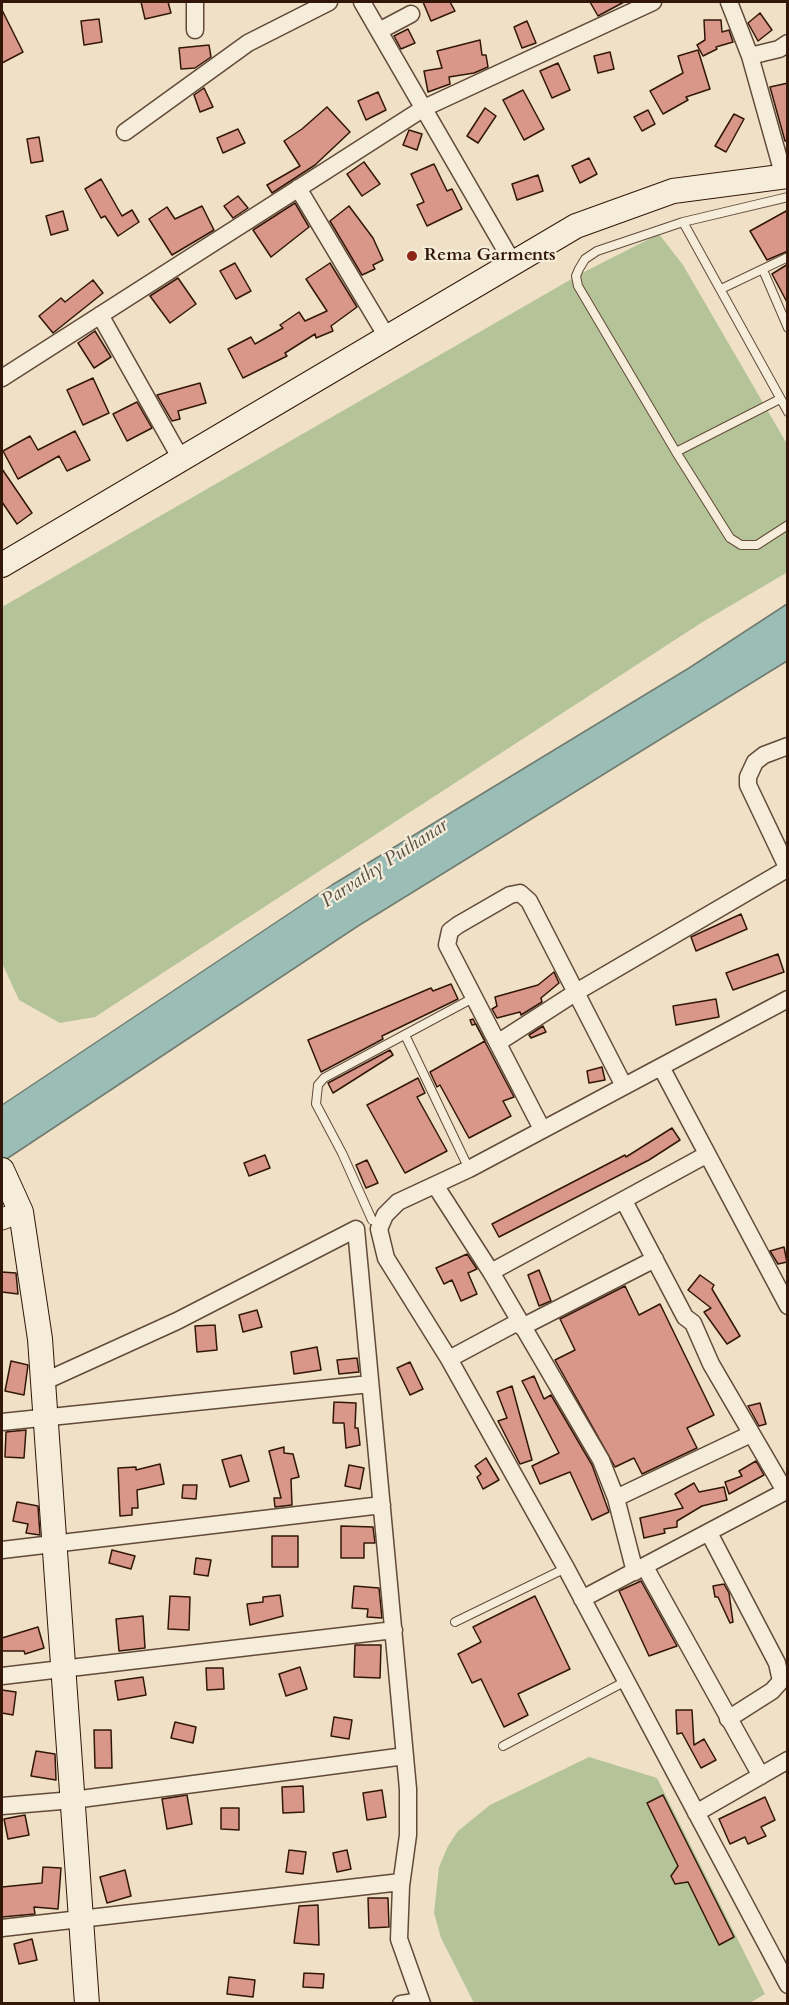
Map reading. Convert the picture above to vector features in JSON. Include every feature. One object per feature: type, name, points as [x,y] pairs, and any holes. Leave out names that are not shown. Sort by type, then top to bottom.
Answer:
[{"type":"main road","points":[[2,565],[576,226],[673,191],[786,183]]},
{"type":"main road","points":[[2,1170],[40,1339],[87,2004]]},
{"type":"street","points":[[195,2],[195,30]]},
{"type":"street","points":[[125,132],[248,43],[328,2]]},
{"type":"street","points":[[363,2],[513,263]]},
{"type":"street","points":[[2,378],[424,108],[653,2]]},
{"type":"street","points":[[729,2],[750,56],[786,183]]},
{"type":"street","points":[[379,31],[411,14]]},
{"type":"street","points":[[750,56],[779,49],[788,44]]},
{"type":"street","points":[[298,188],[387,337]]},
{"type":"street","points":[[100,315],[181,459]]},
{"type":"street","points":[[499,1042],[578,991],[787,869],[748,785],[748,777],[755,762],[764,755],[788,746]]},
{"type":"street","points":[[543,1129],[447,945],[450,931],[510,895],[520,894],[529,901],[578,991],[624,1086]]},
{"type":"street","points":[[788,999],[469,1169],[398,1202],[378,1217],[386,1258],[449,1359],[566,1568],[788,1985]]},
{"type":"street","points":[[661,1066],[706,1155],[788,1306]]},
{"type":"street","points":[[491,1272],[706,1155]]},
{"type":"street","points":[[435,1185],[491,1272],[601,1460],[640,1570],[761,1776]]},
{"type":"street","points":[[582,1599],[786,1491],[751,1434],[624,1201]]},
{"type":"street","points":[[43,1382],[177,1321],[356,1229],[405,1756],[408,1835],[401,1882],[399,1940],[422,2002],[401,2004]]},
{"type":"street","points":[[449,1359],[655,1259]]},
{"type":"street","points":[[2,1422],[370,1384]]},
{"type":"street","points":[[616,1498],[751,1434]]},
{"type":"street","points":[[2,1551],[382,1505]]},
{"type":"street","points":[[709,1533],[777,1663],[781,1681],[772,1691],[728,1719]]},
{"type":"street","points":[[2,1676],[394,1630]]},
{"type":"street","points":[[2,1806],[72,1800],[405,1756]]},
{"type":"street","points":[[696,1813],[788,1760]]},
{"type":"street","points":[[2,1928],[401,1882]]},
{"type":"lane","points":[[786,183],[683,222],[597,251],[585,259],[576,276],[578,286],[676,452],[730,538],[741,545],[757,545],[788,525]]},
{"type":"lane","points":[[683,222],[788,412]]},
{"type":"lane","points":[[721,289],[788,257]]},
{"type":"lane","points":[[763,270],[788,328]]},
{"type":"lane","points":[[676,452],[780,399]]},
{"type":"lane","points":[[378,1217],[316,1104],[315,1091],[324,1078],[475,997]]},
{"type":"lane","points":[[405,1035],[469,1169]]},
{"type":"lane","points":[[455,1622],[566,1568]]},
{"type":"lane","points":[[503,1746],[626,1681]]},
{"type":"green space","points":[[659,234],[683,265],[787,444],[786,573],[701,623],[95,1017],[60,1023],[19,1000],[2,963],[2,607],[582,273]]},
{"type":"green space","points":[[589,1757],[657,1778],[765,1994],[748,2004],[474,2003],[441,1938],[434,1913],[439,1867],[448,1846],[458,1831],[490,1805]]},
{"type":"water","name":"Parvathy Puthanar","points":[[787,604],[787,661],[358,926],[2,1162],[2,1105],[332,885],[689,668]]},
{"type":"building","points":[[141,2],[168,2],[171,13],[145,19]]},
{"type":"building","points":[[423,2],[450,2],[455,11],[431,21]]},
{"type":"building","points":[[590,2],[624,2],[598,16]]},
{"type":"building","points":[[2,10],[23,52],[2,63]]},
{"type":"building","points":[[760,13],[772,30],[758,41],[748,23]]},
{"type":"building","points":[[99,19],[102,42],[84,45],[81,21]]},
{"type":"building","points":[[704,20],[721,20],[722,32],[729,30],[733,42],[716,47],[717,49],[703,56],[697,45],[705,40]]},
{"type":"building","points":[[527,21],[536,43],[522,48],[514,27]]},
{"type":"building","points":[[408,29],[415,43],[401,49],[394,36]]},
{"type":"building","points":[[480,40],[482,55],[486,55],[488,67],[474,73],[449,77],[450,84],[428,92],[424,71],[442,68],[437,51]]},
{"type":"building","points":[[209,45],[211,57],[195,68],[181,69],[179,48]]},
{"type":"building","points":[[698,50],[710,89],[686,97],[688,100],[663,114],[650,91],[683,73],[678,56]]},
{"type":"building","points":[[610,52],[614,69],[598,73],[594,56]]},
{"type":"building","points":[[558,63],[570,90],[552,98],[540,71]]},
{"type":"building","points":[[788,83],[788,141],[785,141],[770,87]]},
{"type":"building","points":[[204,88],[213,107],[200,112],[194,95]]},
{"type":"building","points":[[523,90],[544,129],[524,140],[503,100]]},
{"type":"building","points":[[378,92],[386,110],[366,120],[358,101]]},
{"type":"building","points":[[327,107],[350,132],[315,165],[272,193],[267,185],[300,166],[284,141]]},
{"type":"building","points":[[485,108],[496,116],[478,143],[467,136]]},
{"type":"building","points":[[648,110],[655,124],[642,131],[634,117]]},
{"type":"building","points":[[734,114],[744,119],[726,152],[715,146]]},
{"type":"building","points":[[238,129],[245,143],[223,153],[217,138]]},
{"type":"building","points":[[409,130],[422,134],[417,150],[403,145]]},
{"type":"building","points":[[39,137],[43,161],[31,163],[27,139]]},
{"type":"building","points":[[589,158],[597,174],[580,183],[572,166]]},
{"type":"building","points":[[364,162],[380,184],[362,196],[347,174]]},
{"type":"building","points":[[434,164],[447,191],[452,189],[462,209],[427,226],[417,205],[424,202],[411,174]]},
{"type":"building","points":[[538,175],[543,191],[517,200],[512,184]]},
{"type":"building","points":[[101,179],[122,216],[132,210],[139,222],[118,236],[105,216],[101,218],[85,189]]},
{"type":"building","points":[[238,196],[248,208],[233,218],[224,206]]},
{"type":"building","points":[[295,203],[309,227],[271,257],[253,230]]},
{"type":"building","points":[[202,206],[214,230],[172,255],[149,219],[167,207],[175,219]]},
{"type":"building","points":[[349,206],[373,238],[383,260],[373,265],[375,269],[362,275],[330,221]]},
{"type":"building","points":[[788,210],[788,251],[767,260],[750,231]]},
{"type":"building","points":[[63,211],[68,230],[51,235],[46,216]]},
{"type":"building","points":[[235,263],[251,291],[236,299],[220,271]]},
{"type":"building","points":[[330,263],[357,307],[331,326],[333,331],[316,338],[315,334],[285,353],[287,356],[243,378],[228,349],[251,337],[255,344],[283,328],[280,325],[299,312],[305,321],[327,311],[306,279]]},
{"type":"building","points":[[788,264],[788,304],[772,274]]},
{"type":"building","points":[[178,278],[196,304],[170,323],[150,296]]},
{"type":"building","points":[[93,280],[103,293],[53,333],[39,316],[61,298],[65,302]]},
{"type":"building","points":[[95,331],[111,357],[94,368],[78,343]]},
{"type":"building","points":[[93,378],[109,413],[83,425],[67,390]]},
{"type":"building","points":[[200,383],[206,403],[178,411],[180,419],[172,421],[157,395]]},
{"type":"building","points":[[137,402],[152,428],[127,441],[113,414]]},
{"type":"building","points":[[75,431],[90,460],[67,471],[59,456],[18,479],[3,451],[30,436],[38,450]]},
{"type":"building","points":[[2,469],[32,513],[17,524],[2,502]]},
{"type":"building","points":[[741,914],[747,929],[696,951],[691,937]]},
{"type":"building","points":[[778,954],[784,972],[733,990],[726,973]]},
{"type":"building","points":[[554,972],[559,983],[541,998],[542,1002],[521,1015],[520,1012],[497,1018],[492,1009],[497,1006],[495,997],[538,985]]},
{"type":"building","points":[[451,984],[458,999],[382,1036],[383,1039],[321,1072],[308,1040],[431,988],[433,991]]},
{"type":"building","points":[[716,999],[719,1017],[676,1025],[673,1006]]},
{"type":"building","points":[[543,1026],[546,1032],[531,1038],[529,1035]]},
{"type":"building","points":[[485,1041],[514,1097],[503,1101],[511,1116],[469,1138],[440,1085],[437,1087],[430,1072]]},
{"type":"building","points":[[390,1050],[393,1055],[333,1093],[328,1083]]},
{"type":"building","points":[[602,1067],[605,1080],[589,1083],[587,1071]]},
{"type":"building","points":[[418,1078],[425,1093],[417,1097],[447,1151],[405,1173],[367,1105]]},
{"type":"building","points":[[672,1128],[680,1140],[649,1160],[499,1237],[492,1224],[625,1155],[626,1157]]},
{"type":"building","points":[[265,1155],[270,1168],[249,1176],[244,1163]]},
{"type":"building","points":[[367,1160],[378,1183],[366,1188],[356,1165]]},
{"type":"building","points":[[784,1247],[787,1262],[778,1264],[770,1251]]},
{"type":"building","points":[[467,1254],[477,1269],[468,1273],[477,1294],[461,1301],[452,1280],[444,1284],[436,1268]]},
{"type":"building","points":[[539,1270],[551,1301],[539,1306],[528,1275]]},
{"type":"building","points":[[2,1272],[16,1273],[18,1294],[2,1292]]},
{"type":"building","points":[[700,1275],[714,1285],[712,1289],[740,1336],[727,1344],[704,1312],[711,1308],[688,1290]]},
{"type":"building","points":[[625,1286],[639,1315],[660,1304],[714,1415],[687,1428],[697,1448],[642,1474],[634,1458],[615,1467],[555,1360],[575,1350],[560,1319]]},
{"type":"building","points":[[257,1310],[262,1327],[243,1332],[239,1315]]},
{"type":"building","points":[[215,1325],[217,1350],[197,1352],[195,1326]]},
{"type":"building","points":[[317,1347],[321,1370],[294,1374],[291,1352]]},
{"type":"building","points":[[357,1358],[359,1372],[339,1374],[337,1360]]},
{"type":"building","points":[[11,1361],[28,1365],[24,1395],[5,1391]]},
{"type":"building","points":[[410,1362],[423,1389],[410,1395],[397,1368]]},
{"type":"building","points":[[534,1376],[544,1399],[551,1395],[592,1465],[609,1512],[592,1520],[570,1472],[540,1484],[532,1466],[559,1453],[522,1381]]},
{"type":"building","points":[[512,1386],[532,1460],[520,1464],[498,1421],[507,1418],[497,1392]]},
{"type":"building","points":[[334,1402],[356,1403],[355,1428],[358,1428],[360,1445],[346,1448],[344,1423],[333,1423]]},
{"type":"building","points":[[760,1403],[766,1424],[759,1426],[748,1406]]},
{"type":"building","points":[[26,1430],[24,1458],[5,1457],[6,1432]]},
{"type":"building","points":[[284,1447],[284,1453],[293,1454],[299,1477],[291,1479],[292,1505],[275,1507],[274,1498],[281,1498],[269,1451]]},
{"type":"building","points":[[241,1455],[249,1481],[230,1487],[222,1460]]},
{"type":"building","points":[[486,1458],[499,1480],[483,1489],[477,1477],[481,1474],[475,1466]]},
{"type":"building","points":[[756,1461],[764,1475],[729,1494],[725,1482],[742,1476],[739,1471]]},
{"type":"building","points":[[160,1464],[164,1484],[137,1490],[138,1508],[132,1508],[132,1515],[120,1516],[118,1468],[136,1467],[136,1470]]},
{"type":"building","points":[[349,1465],[364,1468],[360,1489],[345,1486]]},
{"type":"building","points":[[694,1483],[699,1492],[724,1487],[727,1500],[702,1506],[677,1521],[677,1527],[664,1529],[665,1533],[644,1538],[640,1518],[683,1508],[675,1494]]},
{"type":"building","points":[[183,1485],[197,1485],[196,1499],[182,1498]]},
{"type":"building","points":[[17,1502],[38,1506],[40,1535],[26,1533],[28,1524],[13,1521]]},
{"type":"building","points":[[341,1526],[373,1527],[375,1543],[364,1543],[364,1558],[341,1558]]},
{"type":"building","points":[[272,1536],[298,1536],[298,1567],[272,1567]]},
{"type":"building","points":[[112,1550],[135,1556],[131,1569],[109,1563]]},
{"type":"building","points":[[196,1558],[211,1560],[208,1576],[194,1574]]},
{"type":"building","points":[[641,1581],[677,1646],[649,1656],[619,1591]]},
{"type":"building","points":[[724,1584],[729,1593],[733,1622],[730,1623],[718,1597],[715,1597],[713,1586]]},
{"type":"building","points":[[354,1586],[379,1588],[382,1618],[367,1617],[368,1609],[352,1608]]},
{"type":"building","points":[[280,1595],[283,1616],[250,1625],[247,1604],[263,1602],[263,1597]]},
{"type":"building","points":[[170,1596],[190,1597],[189,1630],[168,1629]]},
{"type":"building","points":[[535,1596],[570,1669],[518,1694],[528,1715],[504,1727],[481,1679],[472,1683],[458,1654],[481,1642],[473,1627]]},
{"type":"building","points":[[143,1616],[145,1648],[119,1651],[116,1619]]},
{"type":"building","points":[[38,1627],[44,1648],[25,1654],[24,1651],[2,1651],[2,1638]]},
{"type":"building","points":[[355,1645],[381,1645],[380,1678],[354,1677]]},
{"type":"building","points":[[300,1667],[307,1689],[286,1696],[279,1674]]},
{"type":"building","points":[[206,1668],[223,1668],[224,1689],[207,1690]]},
{"type":"building","points":[[143,1677],[146,1695],[118,1700],[115,1681]]},
{"type":"building","points":[[2,1690],[16,1692],[13,1715],[2,1713]]},
{"type":"building","points":[[676,1710],[692,1710],[694,1745],[704,1739],[716,1760],[701,1768],[682,1733],[677,1734]]},
{"type":"building","points":[[334,1717],[352,1720],[349,1739],[331,1736]]},
{"type":"building","points":[[175,1722],[196,1727],[193,1743],[171,1738]]},
{"type":"building","points":[[94,1730],[111,1730],[112,1768],[95,1768]]},
{"type":"building","points":[[36,1751],[55,1754],[56,1780],[31,1776]]},
{"type":"building","points":[[303,1786],[304,1812],[283,1813],[282,1787]]},
{"type":"building","points":[[382,1790],[386,1817],[367,1820],[363,1793]]},
{"type":"building","points":[[187,1795],[192,1824],[167,1829],[162,1799]]},
{"type":"building","points":[[663,1795],[734,1937],[719,1945],[688,1882],[675,1884],[671,1876],[678,1866],[647,1803]]},
{"type":"building","points":[[765,1797],[775,1820],[761,1827],[766,1836],[748,1844],[745,1837],[730,1844],[719,1819]]},
{"type":"building","points":[[221,1808],[239,1808],[239,1830],[221,1829]]},
{"type":"building","points":[[25,1815],[29,1835],[8,1839],[4,1819]]},
{"type":"building","points":[[289,1850],[306,1852],[303,1874],[286,1872]]},
{"type":"building","points":[[347,1850],[351,1869],[337,1872],[333,1853]]},
{"type":"building","points":[[43,1867],[61,1868],[58,1909],[34,1907],[35,1914],[2,1917],[2,1887],[42,1883]]},
{"type":"building","points":[[125,1870],[131,1896],[107,1903],[100,1877]]},
{"type":"building","points":[[368,1898],[388,1898],[389,1927],[369,1928]]},
{"type":"building","points":[[318,1905],[319,1945],[294,1943],[299,1906]]},
{"type":"building","points":[[32,1939],[37,1960],[19,1964],[14,1944]]},
{"type":"building","points":[[304,1973],[324,1974],[323,1988],[303,1987]]},
{"type":"building","points":[[229,1977],[255,1980],[253,1997],[227,1994]]},
{"type":"place","name":"Rema Garments","points":[[412,256]]}]
